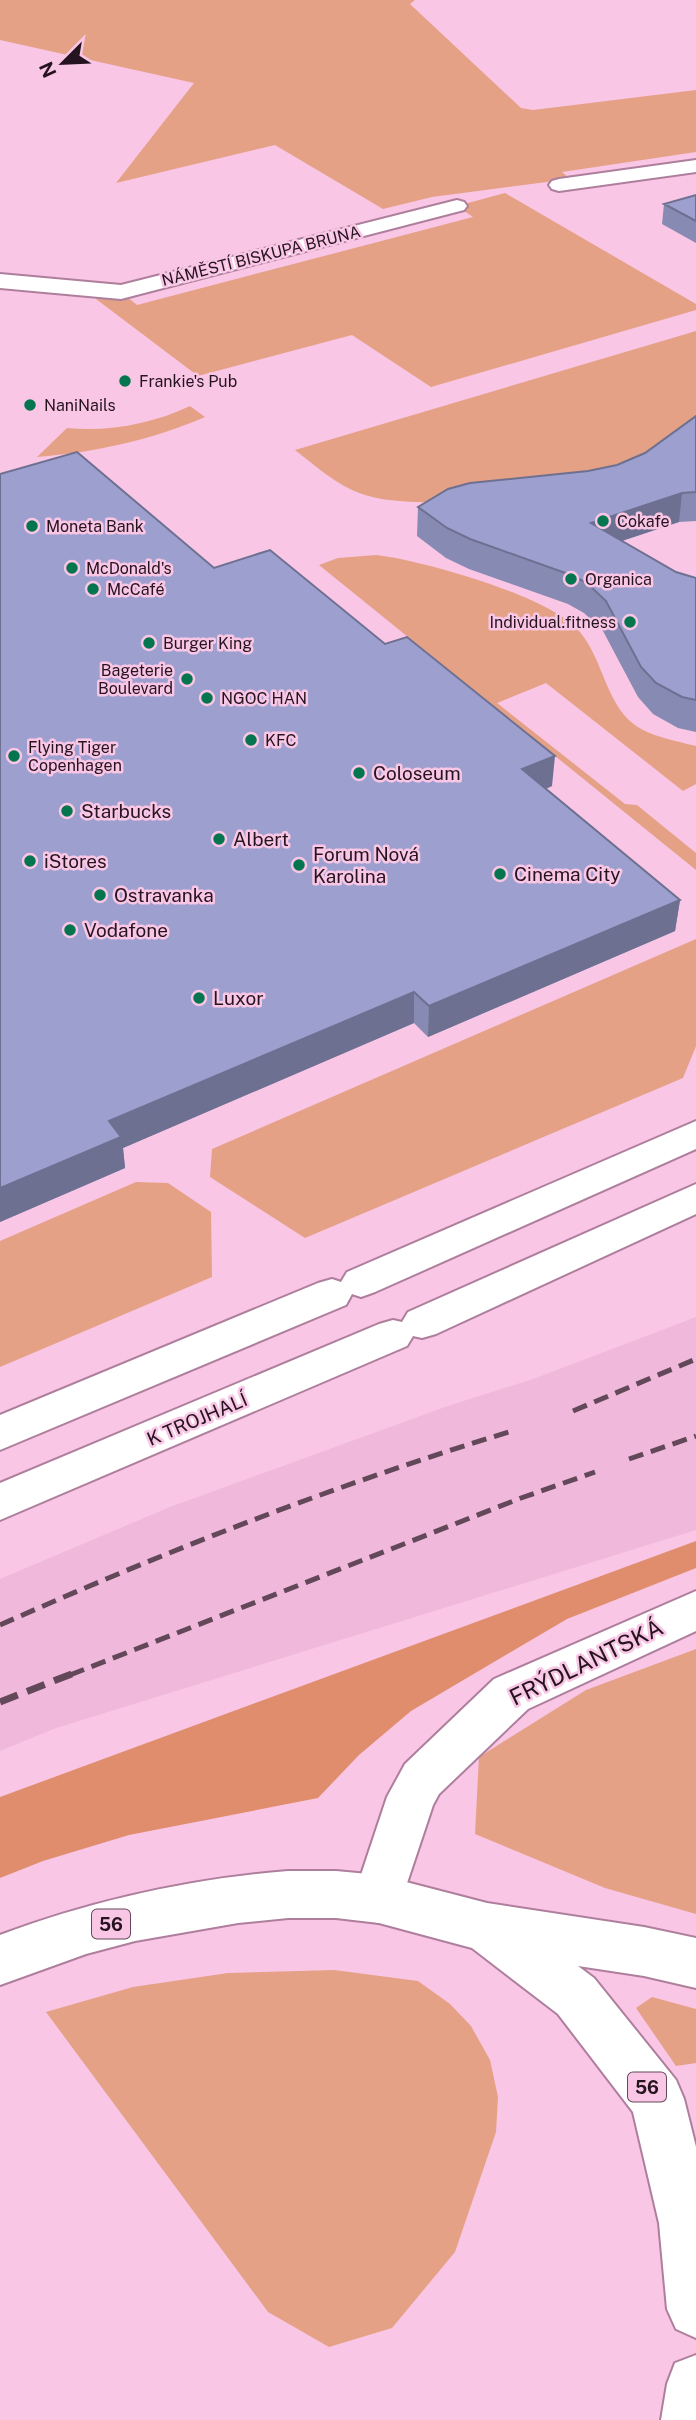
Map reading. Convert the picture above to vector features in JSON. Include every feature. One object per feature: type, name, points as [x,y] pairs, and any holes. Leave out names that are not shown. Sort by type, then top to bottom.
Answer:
[{"type":"main road","points":[[559,185],[696,166]]},
{"type":"main road","name":"NÁMĚSTÍ BISKUPA BRUNA","points":[[0,281],[121,292],[457,206]]},
{"type":"main road","points":[[0,1433],[346,1288],[696,1134]]},
{"type":"main road","name":"K TROJHALÍ","points":[[0,1502],[408,1329],[696,1198]]},
{"type":"main road","name":"FRÝDLANTSKÁ","points":[[378,1899],[411,1797],[422,1779],[511,1694],[696,1610]]},
{"type":"main road","name":"56","points":[[0,1960],[116,1922],[260,1896],[296,1895],[378,1899],[485,1927],[665,1955],[696,1964]]},
{"type":"main road","name":"56","points":[[485,1927],[576,1996],[657,2099],[687,2223],[696,2309]]},
{"type":"main road","points":[[691,2420],[696,2384]]},
{"type":"shaded area","points":[[0,0],[415,0],[410,4],[521,108],[533,110],[696,90],[696,152],[562,172],[570,179],[432,197],[383,209],[275,145],[116,183],[194,83],[0,40]]},
{"type":"shaded area","points":[[505,193],[696,304],[696,310],[431,387],[352,335],[198,376],[96,299],[98,294],[121,292],[137,305],[473,217],[457,206]]},
{"type":"shaded area","points":[[696,331],[696,428],[639,461],[606,476],[551,489],[484,499],[449,502],[387,500],[344,486],[295,450]]},
{"type":"shaded area","points":[[190,406],[205,417],[123,444],[37,457],[67,428],[114,428],[161,418]]},
{"type":"shaded area","points":[[376,555],[423,564],[484,582],[541,605],[564,618],[587,642],[612,696],[628,719],[649,733],[696,746],[696,784],[683,791],[546,683],[497,703],[625,804],[637,805],[696,853],[696,870],[319,565],[338,558]]},
{"type":"shaded area","points":[[696,939],[696,1046],[683,1078],[305,1238],[210,1177],[212,1149]]},
{"type":"shaded area","points":[[136,1182],[168,1183],[211,1212],[212,1277],[0,1367],[0,1241]]},
{"type":"shaded area","points":[[696,1317],[696,1530],[56,1728],[0,1751],[0,1579],[170,1507],[448,1406],[536,1378]]},
{"type":"shaded area","points":[[696,1541],[696,1568],[567,1619],[411,1711],[359,1755],[318,1798],[129,1835],[43,1861],[0,1878],[0,1797]]},
{"type":"shaded area","points":[[696,1649],[696,1914],[605,1888],[475,1834],[479,1757],[586,1690]]},
{"type":"shaded area","points":[[334,1970],[418,1981],[450,2004],[471,2026],[490,2060],[498,2097],[496,2132],[455,2252],[392,2328],[329,2347],[268,2312],[46,2012],[133,1987],[228,1973]]},
{"type":"shaded area","points":[[652,1997],[696,2009],[696,2063],[676,2066],[636,2008]]},
{"type":"building","points":[[696,195],[696,221],[664,204]]},
{"type":"building","name":"Organica","points":[[696,416],[696,492],[682,493],[591,523],[676,572],[696,578],[696,700],[682,697],[656,683],[641,667],[606,601],[587,583],[470,539],[447,528],[418,507],[448,489],[470,483],[588,471],[617,465],[645,453]]},
{"type":"building","name":"Forum Nová Karolina","points":[[77,452],[214,568],[270,550],[385,644],[407,637],[555,756],[522,769],[680,900],[429,1006],[414,992],[109,1121],[121,1137],[0,1188],[0,474]]},
{"type":"railway","points":[[573,1411],[696,1359]]},
{"type":"railway","points":[[0,1625],[251,1521],[379,1474],[509,1432]]},
{"type":"railway","points":[[629,1459],[696,1436]]},
{"type":"railway","points":[[70,1675],[521,1498],[595,1472]]},
{"type":"railway","points":[[0,1702],[74,1673]]},
{"type":"place","name":"Frankie's Pub","points":[[125,381]]},
{"type":"place","name":"NaniNails","points":[[30,405]]},
{"type":"place","name":"Cokafe","points":[[603,521]]},
{"type":"place","name":"Moneta Bank","points":[[32,526]]},
{"type":"place","name":"McDonald's","points":[[72,568]]},
{"type":"place","name":"Organica","points":[[571,579]]},
{"type":"place","name":"McCafé","points":[[93,589]]},
{"type":"place","name":"Individual.fitness","points":[[630,622]]},
{"type":"place","name":"Burger King","points":[[149,643]]},
{"type":"place","name":"Bageterie Boulevard","points":[[187,679]]},
{"type":"place","name":"NGOC HAN","points":[[207,698]]},
{"type":"place","name":"KFC","points":[[251,740]]},
{"type":"place","name":"Flying Tiger Copenhagen","points":[[14,756]]},
{"type":"place","name":"Coloseum","points":[[359,773]]},
{"type":"place","name":"Starbucks","points":[[67,811]]},
{"type":"place","name":"Albert","points":[[219,839]]},
{"type":"place","name":"iStores","points":[[30,861]]},
{"type":"place","name":"Forum Nová Karolina","points":[[299,865]]},
{"type":"place","name":"Cinema City","points":[[500,874]]},
{"type":"place","name":"Ostravanka","points":[[100,895]]},
{"type":"place","name":"Vodafone","points":[[70,930]]},
{"type":"place","name":"Luxor","points":[[199,998]]}]
